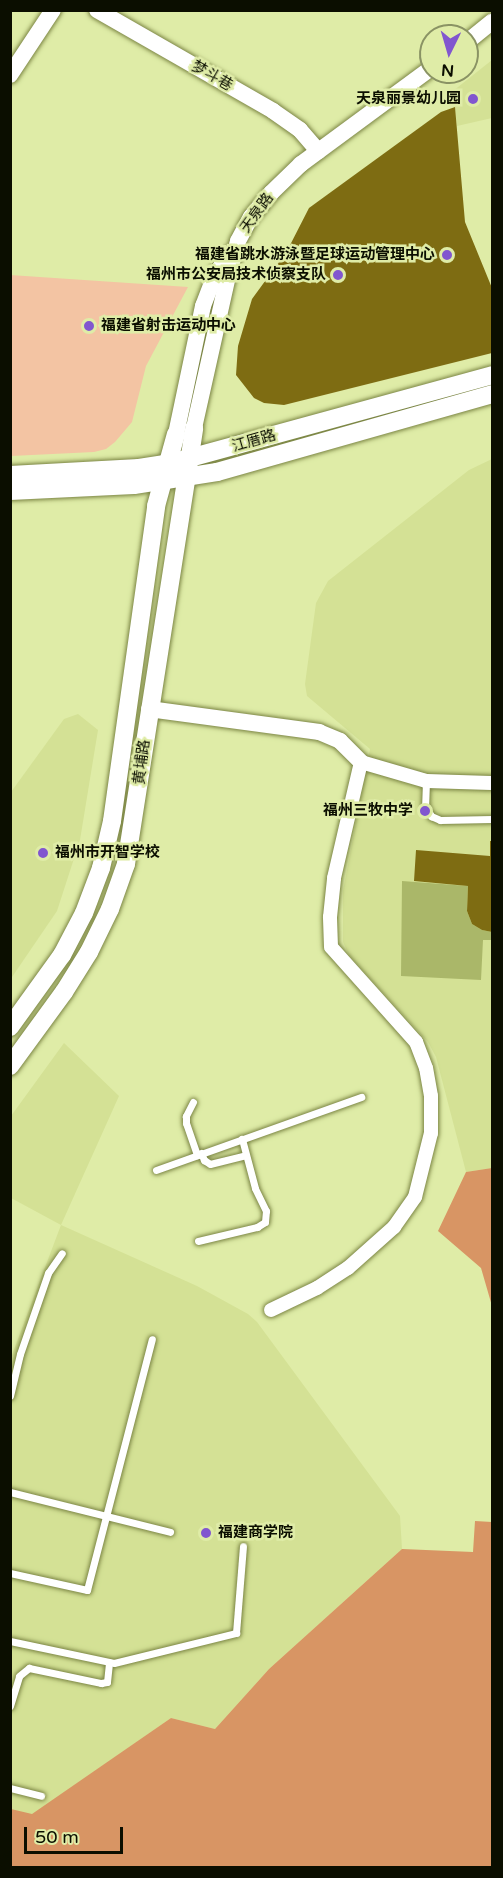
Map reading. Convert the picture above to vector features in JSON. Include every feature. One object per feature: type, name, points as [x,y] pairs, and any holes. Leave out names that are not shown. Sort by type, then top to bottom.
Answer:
[{"type":"main road","name":"江厝路","points":[[10,475],[139,468],[167,464],[492,375]]},
{"type":"main road","name":"江厝路","points":[[10,491],[185,479],[492,394]]},
{"type":"main road","name":"黄埔路","points":[[10,1066],[76,973],[110,909],[131,841],[148,709],[189,459],[185,431]]},
{"type":"main road","name":"黄埔路","points":[[10,1027],[62,955],[84,914],[101,868],[112,820],[162,482],[167,464],[185,431]]},
{"type":"street","points":[[10,75],[54,10]]},
{"type":"street","name":"梦斗巷","points":[[97,10],[290,121],[318,151]]},
{"type":"street","points":[[479,32],[492,22]]},
{"type":"street","name":"天泉路","points":[[185,431],[238,241],[251,217],[271,193],[318,151],[419,77]]},
{"type":"street","points":[[148,709],[319,732],[340,741],[361,762],[426,781],[492,783]]},
{"type":"street","points":[[271,1310],[317,1288],[348,1268],[394,1227],[415,1197],[431,1133],[431,1096],[426,1068],[416,1042],[331,947],[332,894],[361,762]]},
{"type":"lane","points":[[426,781],[425,805],[431,816],[440,820],[492,819]]},
{"type":"lane","points":[[156,1170],[361,1097]]},
{"type":"lane","points":[[193,1102],[186,1116],[186,1123],[204,1161],[210,1164],[246,1155]]},
{"type":"lane","points":[[198,1241],[257,1227],[265,1222],[266,1211],[255,1188],[242,1139]]},
{"type":"lane","points":[[10,1396],[20,1354],[48,1273],[62,1253]]},
{"type":"lane","points":[[10,1573],[87,1590],[152,1339]]},
{"type":"lane","points":[[10,1492],[170,1532]]},
{"type":"lane","points":[[10,1641],[109,1662],[139,1658],[236,1633],[243,1546]]},
{"type":"lane","points":[[10,1706],[19,1676],[29,1668],[101,1683],[107,1682],[109,1662]]},
{"type":"lane","points":[[10,1788],[41,1796]]},
{"type":"shaded area","name":"天泉丽景幼儿园","points":[[492,60],[492,118],[457,126],[453,91],[462,84],[479,84],[479,70]]},
{"type":"shaded area","name":"福建省射击运动中心","points":[[10,275],[188,287],[146,366],[132,422],[106,449],[94,452],[11,456]]},
{"type":"shaded area","name":"福州三牧中学","points":[[492,459],[492,1168],[466,1172],[436,1057],[428,1042],[349,955],[343,942],[343,891],[370,749],[307,696],[305,684],[316,603],[328,581],[469,470]]},
{"type":"shaded area","name":"福州市开智学校","points":[[78,714],[98,730],[80,840],[57,911],[12,977],[11,792],[64,719]]},
{"type":"shaded area","points":[[402,881],[468,886],[467,911],[472,924],[482,930],[492,932],[492,940],[483,940],[481,980],[401,976]]},
{"type":"shaded area","points":[[64,1043],[119,1096],[61,1225],[11,1198],[11,1116]]},
{"type":"shaded area","points":[[492,1168],[492,1306],[481,1268],[438,1231],[466,1172]]},
{"type":"shaded area","name":"福建商学院","points":[[61,1225],[197,1286],[248,1314],[257,1322],[400,1516],[402,1549],[269,1669],[215,1729],[171,1718],[32,1815],[10,1809],[10,1360]]},
{"type":"shaded area","points":[[475,1521],[492,1522],[492,1867],[11,1867],[11,1809],[32,1814],[171,1718],[215,1729],[269,1669],[402,1549],[473,1552]]},
{"type":"building","name":"福州市公安局技术侦察支队","points":[[455,107],[465,222],[492,288],[492,353],[284,405],[264,403],[254,398],[236,375],[238,346],[252,299],[287,251],[309,208],[441,112]]},
{"type":"building","points":[[490,841],[492,841],[492,932],[482,930],[472,924],[467,911],[468,886],[414,881],[416,850],[490,856]]},
{"type":"place","name":"天泉丽景幼儿园","points":[[473,99]]},
{"type":"place","name":"福建省跳水游泳暨足球运动管理中心","points":[[447,255]]},
{"type":"place","name":"福州市公安局技术侦察支队","points":[[338,275]]},
{"type":"place","name":"福建省射击运动中心","points":[[89,326]]},
{"type":"place","name":"福州三牧中学","points":[[425,811]]},
{"type":"place","name":"福州市开智学校","points":[[43,853]]},
{"type":"place","name":"福建商学院","points":[[206,1533]]}]
